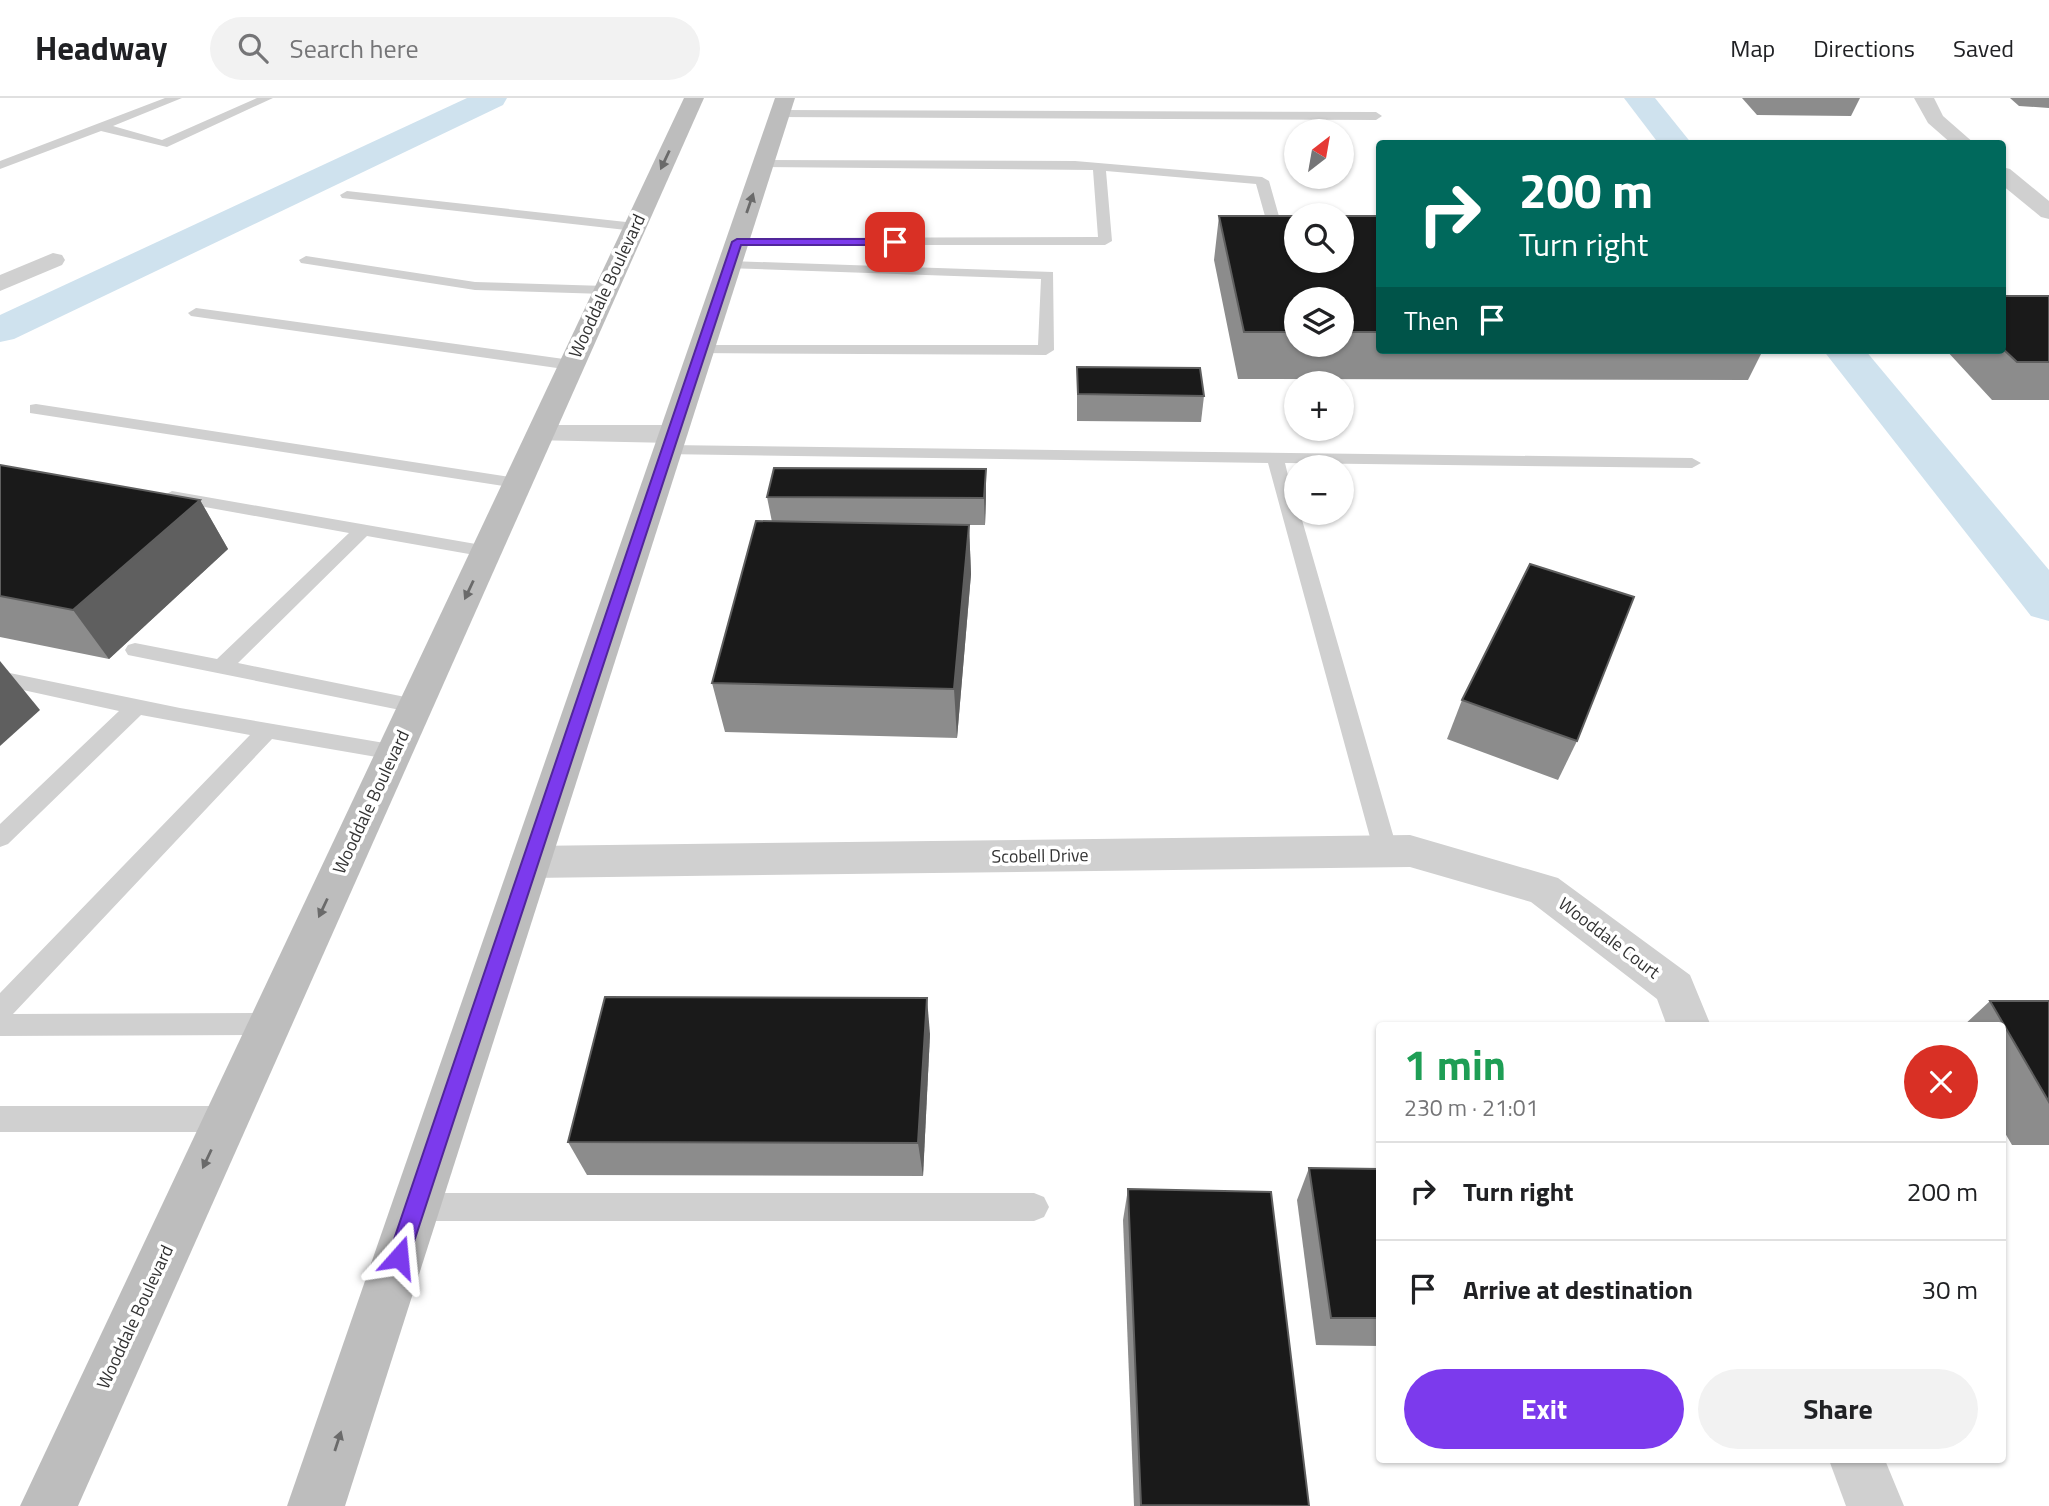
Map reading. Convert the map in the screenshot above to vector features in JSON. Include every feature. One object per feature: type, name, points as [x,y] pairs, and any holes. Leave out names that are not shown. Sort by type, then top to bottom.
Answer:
[{"type":"street","name":"Wooddale Boulevard","points":[[49,1506],[694,98]]},
{"type":"street","points":[[1924,98],[1935,119],[1960,140]]},
{"type":"street","points":[[316,1506],[783,106]]},
{"type":"street","points":[[2006,177],[2049,212]]},
{"type":"street","points":[[0,284],[53,260]]},
{"type":"street","points":[[540,434],[670,442]]},
{"type":"street","name":"Scobell Drive","points":[[530,862],[1410,851],[1544,890]]},
{"type":"street","name":"Wooddale Court","points":[[1544,890],[1675,988],[1688,1022]]},
{"type":"street","points":[[1858,1463],[1875,1506]]},
{"type":"lane","points":[[0,165],[176,98]]},
{"type":"lane","points":[[101,127],[163,144],[267,98]]},
{"type":"lane","points":[[783,106],[1376,116]]},
{"type":"lane","points":[[764,164],[1099,167],[1262,181],[1277,234]]},
{"type":"lane","points":[[733,254],[1105,241],[1099,167]]},
{"type":"lane","points":[[347,195],[635,227]]},
{"type":"lane","points":[[701,350],[1046,351],[1048,275],[733,254]]},
{"type":"lane","points":[[306,260],[475,286],[605,290]]},
{"type":"lane","points":[[196,313],[571,365]]},
{"type":"lane","points":[[36,410],[517,483]]},
{"type":"lane","points":[[670,442],[1275,458],[1692,463]]},
{"type":"lane","points":[[1275,458],[1386,852]]},
{"type":"lane","points":[[148,492],[486,551]]},
{"type":"lane","points":[[222,667],[362,530]]},
{"type":"lane","points":[[135,650],[415,706]]},
{"type":"lane","points":[[0,678],[136,707],[394,752]]},
{"type":"lane","points":[[0,838],[136,707]]},
{"type":"lane","points":[[0,1010],[267,731]]},
{"type":"lane","points":[[0,1025],[270,1024]]},
{"type":"lane","points":[[0,1119],[226,1119]]},
{"type":"lane","points":[[415,1208],[1034,1208]]},
{"type":"building","points":[[1219,216],[1284,216],[1284,273],[1354,273],[1354,216],[1376,216],[1376,332],[1354,332],[1354,287],[1284,287],[1284,332],[1244,332]]},
{"type":"building","points":[[2006,296],[2049,296],[2049,362],[2017,362],[2006,352]]},
{"type":"building","points":[[1077,367],[1200,368],[1204,396],[1078,394]]},
{"type":"building","points":[[0,465],[200,500],[73,610],[0,596]]},
{"type":"building","points":[[774,468],[986,469],[984,498],[767,497]]},
{"type":"building","points":[[756,521],[969,525],[954,689],[712,683]]},
{"type":"building","points":[[1530,564],[1634,597],[1577,741],[1462,700]]},
{"type":"building","points":[[605,997],[927,998],[918,1143],[568,1142]]},
{"type":"building","points":[[1990,1001],[2049,1001],[2049,1102],[2006,1028],[2006,1022],[2002,1022]]},
{"type":"building","points":[[1309,1168],[1376,1169],[1376,1318],[1331,1318]]},
{"type":"building","points":[[1128,1189],[1271,1192],[1309,1506],[1141,1505]]},
{"type":"waterway","points":[[0,330],[492,98]]},
{"type":"waterway","points":[[1639,98],[1673,140]]},
{"type":"waterway","points":[[1846,354],[2049,604]]},
{"type":"route","points":[[399,1257],[737,242],[895,242]]}]
